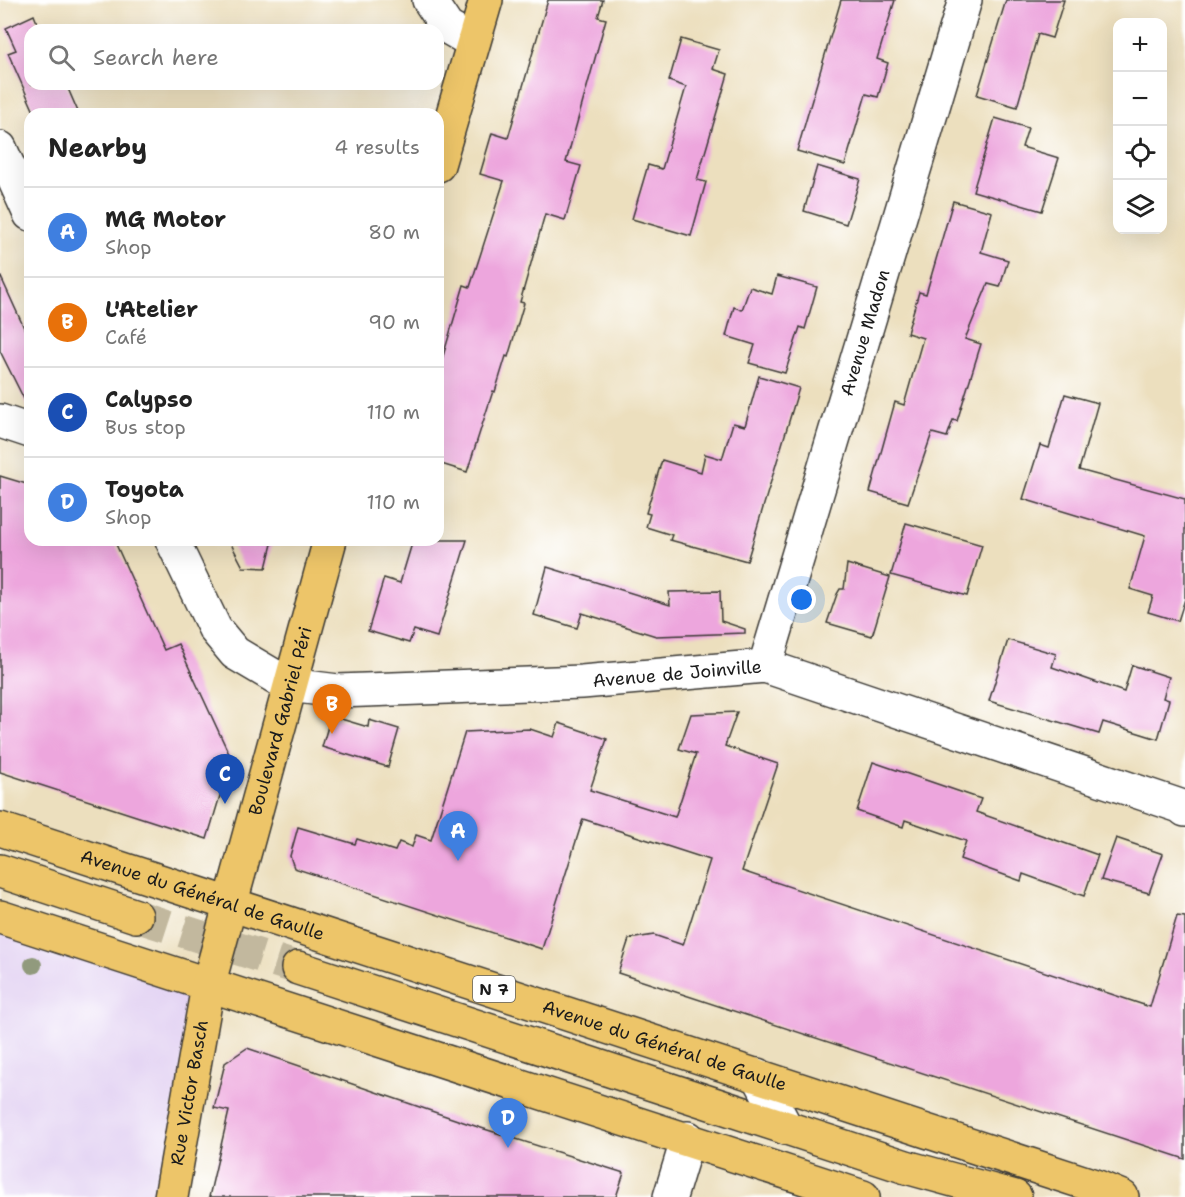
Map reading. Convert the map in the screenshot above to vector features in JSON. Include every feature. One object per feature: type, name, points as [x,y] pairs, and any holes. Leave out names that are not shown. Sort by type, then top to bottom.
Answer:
[{"type":"main road","points":[[444,144],[486,0]]},
{"type":"main road","name":"Boulevard Gabriel Péri","points":[[208,986],[230,903],[247,851],[289,685],[328,546]]},
{"type":"main road","name":"Avenue du Général de Gaulle","points":[[0,829],[758,1075],[1098,1187],[1122,1197]]},
{"type":"main road","points":[[0,871],[136,916]]},
{"type":"main road","points":[[0,916],[208,986],[270,1003],[863,1197]]},
{"type":"main road","name":"N 7","points":[[298,968],[906,1167],[1015,1197]]},
{"type":"main road","name":"Rue Victor Basch","points":[[171,1197],[208,986]]},
{"type":"main road","name":"N 7","points":[[906,1167],[974,1197]]},
{"type":"street","points":[[429,0],[447,27],[473,42]]},
{"type":"street","name":"Avenue Madon","points":[[765,666],[965,0]]},
{"type":"street","points":[[0,148],[24,201]]},
{"type":"street","points":[[0,421],[24,429]]},
{"type":"street","points":[[175,546],[215,629],[224,642],[256,667],[289,685]]},
{"type":"street","name":"Avenue de Joinville","points":[[289,685],[338,691],[582,682],[765,666],[1183,802]]},
{"type":"street","points":[[758,1075],[786,1128]]},
{"type":"street","points":[[670,1197],[688,1138]]},
{"type":"shaded area","points":[[0,917],[208,986],[171,1197],[0,1197]]},
{"type":"building","points":[[548,0],[603,0],[598,17],[606,19],[566,162],[581,166],[565,220],[545,214],[520,302],[524,303],[508,357],[506,356],[495,392],[493,391],[467,472],[444,465],[444,353],[464,285],[470,287],[504,181],[480,174],[492,133],[508,138]]},
{"type":"building","points":[[841,0],[895,0],[877,59],[888,63],[878,97],[866,94],[845,165],[797,151]]},
{"type":"building","points":[[1006,0],[1064,0],[1052,38],[1038,34],[1017,107],[977,95]]},
{"type":"building","points":[[34,15],[38,24],[24,24],[24,89],[8,53],[16,50],[6,28]]},
{"type":"building","points":[[681,39],[719,50],[713,69],[728,74],[697,180],[706,182],[691,236],[632,219],[648,165],[662,169],[686,87],[669,81]]},
{"type":"building","points":[[24,90],[69,90],[76,108],[32,108]]},
{"type":"building","points":[[995,118],[1028,128],[1022,147],[1059,158],[1042,211],[973,191]]},
{"type":"building","points":[[817,166],[860,179],[846,224],[804,211]]},
{"type":"building","points":[[953,201],[992,212],[981,252],[1008,260],[1000,287],[988,284],[965,339],[981,344],[957,421],[953,420],[947,437],[932,433],[908,503],[870,492],[895,402],[904,405],[923,338],[907,333],[919,292],[926,294]]},
{"type":"building","points":[[0,275],[24,328],[24,399],[0,351]]},
{"type":"building","points":[[777,276],[817,287],[805,329],[800,327],[785,373],[749,363],[755,345],[726,336],[734,307],[742,310],[750,287],[772,294]]},
{"type":"building","points":[[759,376],[799,388],[747,561],[670,540],[672,535],[646,527],[650,514],[646,513],[662,460],[701,472],[705,454],[722,459],[733,423],[745,426]]},
{"type":"building","points":[[1065,394],[1098,403],[1079,470],[1185,499],[1185,599],[1178,621],[1148,612],[1153,596],[1130,589],[1145,536],[1023,499],[1040,445],[1049,448]]},
{"type":"building","points":[[0,476],[24,483],[24,546],[117,546],[164,650],[178,644],[229,754],[229,766],[207,839],[0,772]]},
{"type":"building","points":[[906,523],[982,545],[967,596],[891,575]]},
{"type":"building","points":[[444,540],[467,540],[437,637],[414,630],[409,643],[368,631],[384,578],[400,583],[411,546],[444,546]]},
{"type":"building","points":[[232,546],[272,546],[266,568],[243,567]]},
{"type":"building","points":[[847,564],[890,577],[872,636],[827,623],[837,594],[840,589],[844,589]]},
{"type":"building","points":[[547,567],[670,605],[669,592],[720,591],[721,621],[745,629],[745,633],[656,636],[582,613],[577,628],[534,615]]},
{"type":"building","points":[[1008,640],[1056,654],[1052,667],[1124,692],[1132,665],[1169,677],[1163,698],[1169,700],[1158,739],[1103,722],[1099,734],[989,701]]},
{"type":"building","points":[[737,712],[725,746],[778,764],[742,871],[1150,1007],[1177,916],[1185,917],[1185,1159],[618,973],[629,939],[654,935],[683,945],[710,860],[583,819],[542,949],[294,868],[290,856],[298,827],[355,844],[357,839],[395,851],[399,842],[412,847],[416,835],[431,840],[465,732],[530,729],[554,737],[559,723],[607,739],[590,790],[675,817],[696,754],[679,749],[691,714]]},
{"type":"building","points":[[331,716],[368,727],[369,720],[399,729],[388,767],[322,747]]},
{"type":"building","points":[[873,762],[981,799],[976,812],[1098,855],[1084,896],[1023,874],[1021,881],[960,859],[966,841],[905,820],[903,827],[857,811]]},
{"type":"building","points":[[1116,838],[1163,854],[1149,893],[1101,880]]},
{"type":"building","points":[[247,1048],[478,1127],[624,1173],[616,1197],[209,1197],[229,1111],[214,1108],[225,1063]]},
{"type":"tunnel","points":[[136,916],[298,968]]},
{"type":"place","name":"L'Atelier","points":[[332,734]]},
{"type":"place","name":"Calypso","points":[[225,804]]},
{"type":"place","name":"MG Motor","points":[[458,861]]},
{"type":"place","name":"Toyota","points":[[508,1148]]}]
